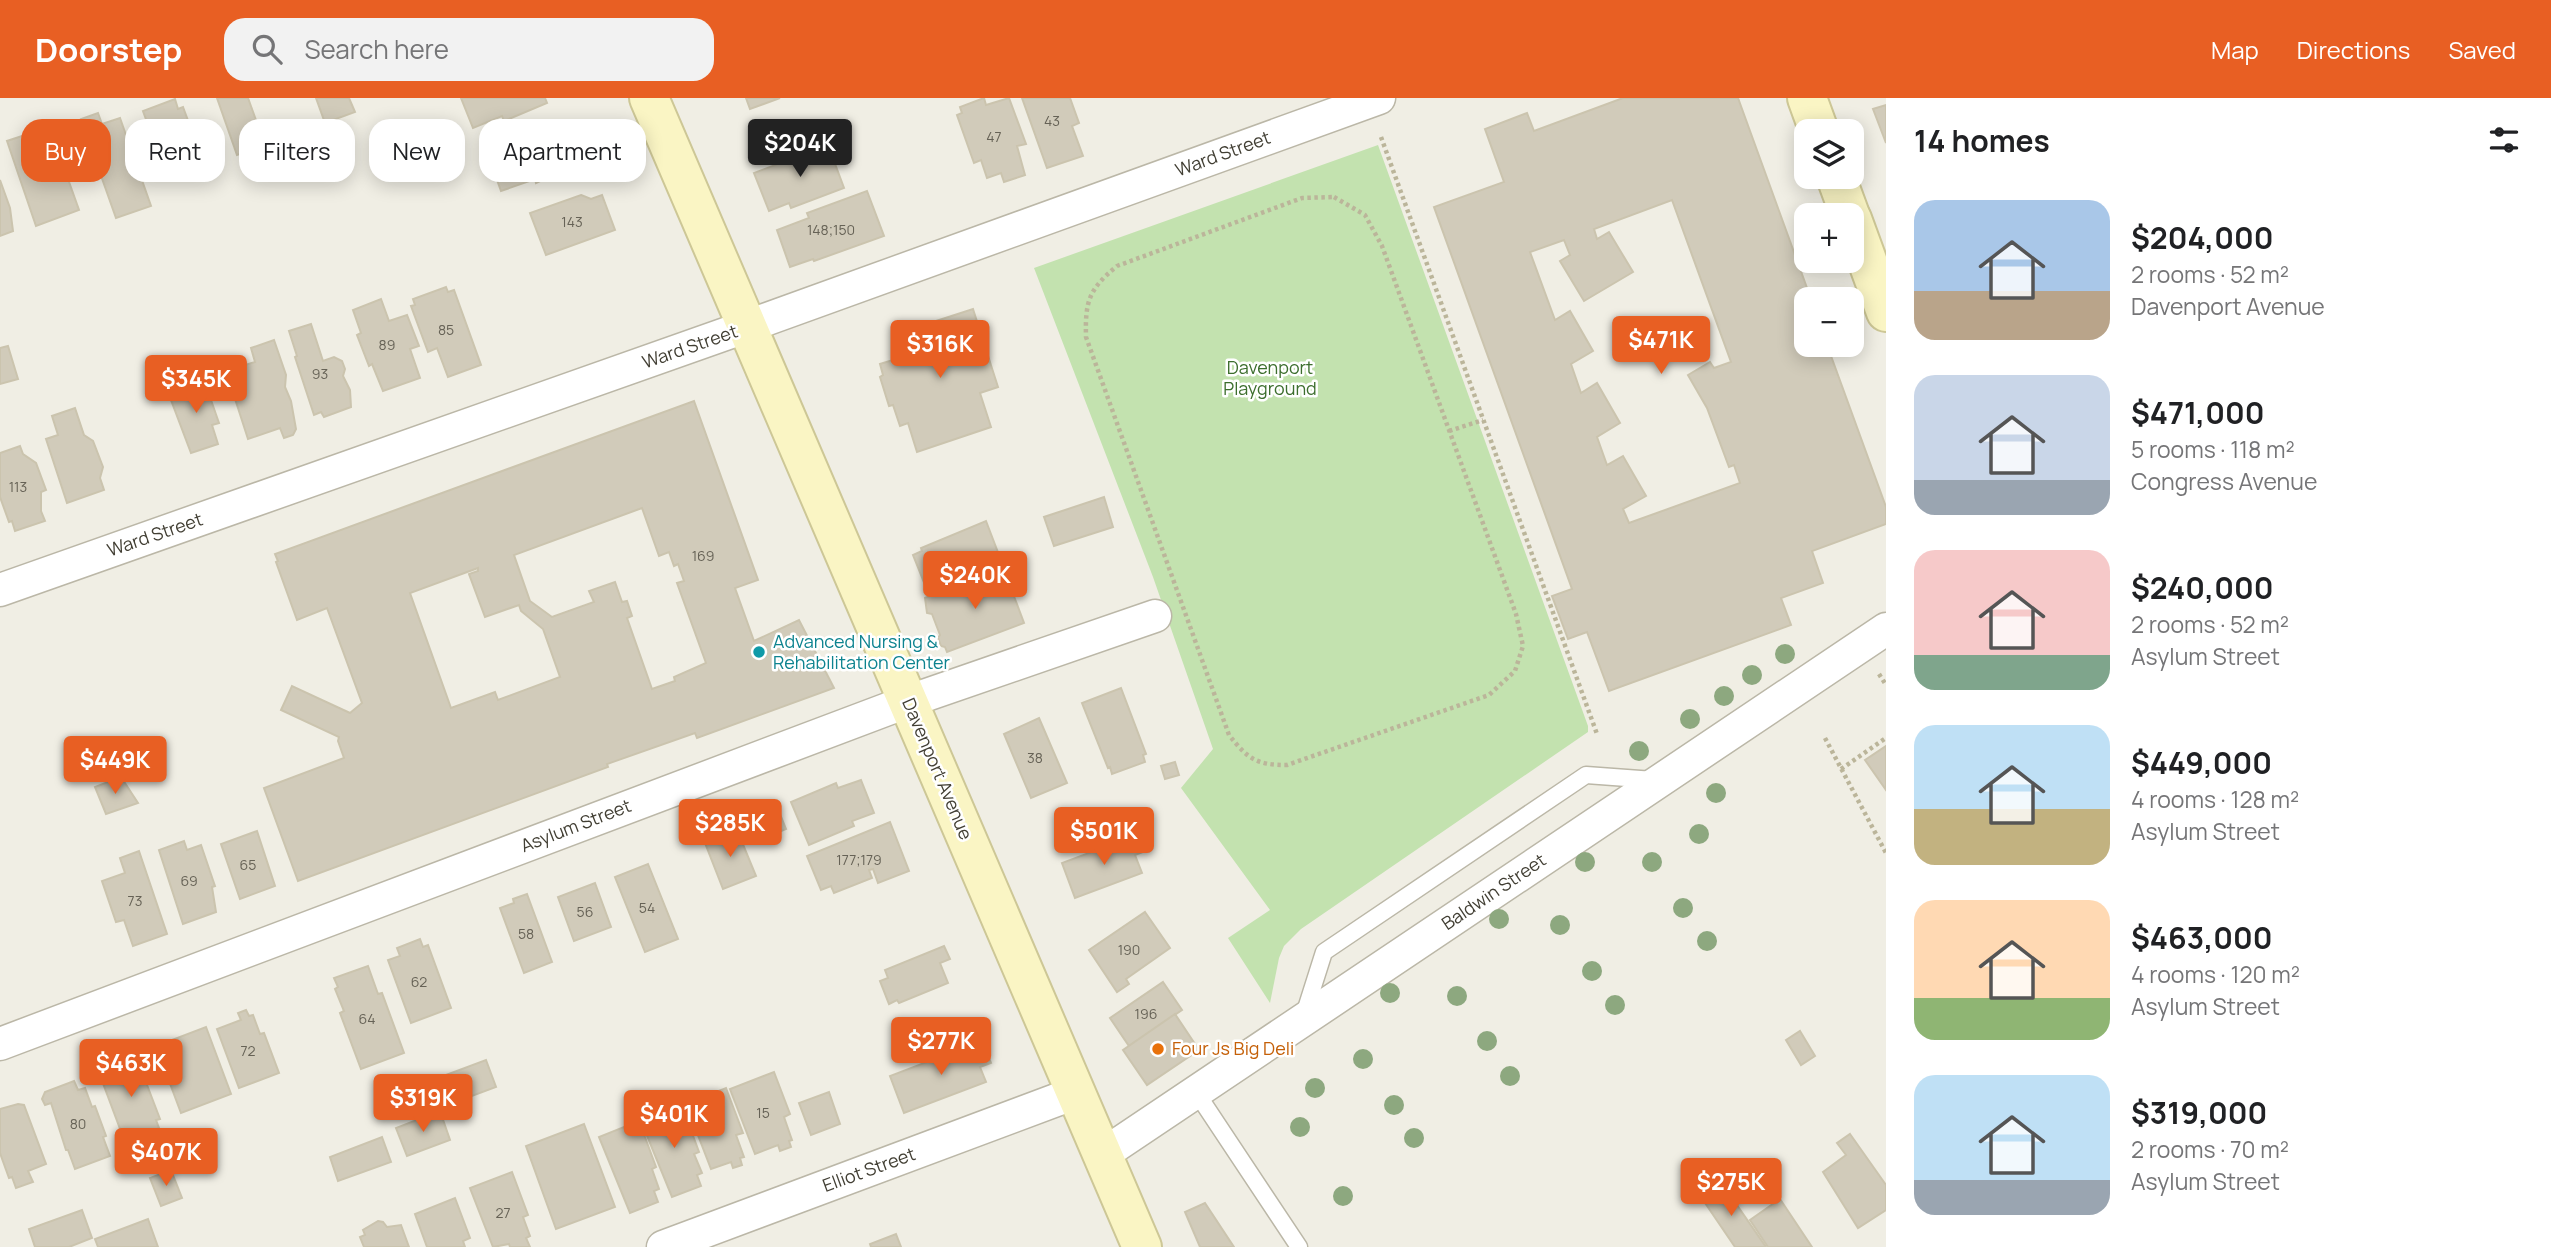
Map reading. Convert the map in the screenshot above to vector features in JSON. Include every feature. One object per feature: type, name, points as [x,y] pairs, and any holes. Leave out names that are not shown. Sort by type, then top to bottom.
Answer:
[{"type":"main road","name":"Davenport Avenue","points":[[649,98],[1142,1247]]},
{"type":"main road","points":[[1807,98],[1815,119]]},
{"type":"main road","points":[[1864,252],[1886,312]]},
{"type":"street","name":"Ward Street","points":[[0,590],[748,326],[1378,98]]},
{"type":"street","name":"Asylum Street","points":[[0,1044],[909,701],[1155,616]]},
{"type":"street","name":"Baldwin Street","points":[[1102,1155],[1886,629]]},
{"type":"street","name":"Elliot Street","points":[[663,1247],[1075,1093]]},
{"type":"lane","points":[[1302,1021],[1324,952],[1586,775],[1660,781]]},
{"type":"lane","points":[[1196,1092],[1299,1247]]},
{"type":"path","points":[[1381,137],[1597,734]]},
{"type":"path","points":[[1334,197],[1365,215],[1381,246],[1449,431],[1516,614],[1523,646],[1515,671],[1489,695],[1287,765],[1265,765],[1244,755],[1229,735],[1086,337],[1085,311],[1097,283],[1117,266],[1302,198],[1334,197]]},
{"type":"path","points":[[1449,431],[1483,419]]},
{"type":"path","points":[[1878,672],[1886,685]]},
{"type":"path","points":[[1825,738],[1886,853]]},
{"type":"path","points":[[1841,769],[1886,738]]},
{"type":"green space","name":"Davenport Playground","points":[[1378,145],[1588,732],[1301,929],[1284,946],[1270,1003],[1228,938],[1270,910],[1181,788],[1213,749],[1153,577],[1034,268]]},
{"type":"building","points":[[217,98],[248,98],[256,119],[239,119],[239,154],[237,155]]},
{"type":"building","points":[[316,98],[349,98],[355,112],[336,119],[324,119]]},
{"type":"building","points":[[461,98],[545,98],[547,103],[509,119],[503,119],[502,116],[479,119],[479,126],[473,128]]},
{"type":"building","points":[[746,98],[780,98],[750,109]]},
{"type":"building","points":[[984,98],[986,105],[1009,98],[1026,144],[1017,146],[1025,175],[1004,182],[1001,173],[987,178],[981,160],[974,163],[957,115],[962,113],[960,107]]},
{"type":"building","points":[[1022,98],[1070,98],[1079,123],[1072,126],[1083,156],[1047,168]]},
{"type":"building","points":[[1623,98],[1738,98],[1794,252],[1794,273],[1802,273],[1807,287],[1794,287],[1794,357],[1831,357],[1886,507],[1886,524],[1812,551],[1823,583],[1781,598],[1791,625],[1609,691],[1587,632],[1568,639],[1552,596],[1572,589],[1434,207],[1504,182],[1485,129],[1527,113],[1534,131]],"holes":[[[1672,200],[1731,362],[1714,368],[1710,362],[1688,375],[1707,408],[1729,467],[1734,465],[1740,483],[1629,523],[1623,509],[1646,496],[1623,456],[1607,465],[1597,437],[1620,423],[1597,383],[1581,393],[1571,364],[1593,351],[1570,311],[1555,320],[1530,252],[1564,240],[1570,255],[1560,261],[1584,301],[1633,272],[1609,232],[1597,239],[1594,229]]]},
{"type":"building","points":[[175,99],[178,109],[183,107],[187,119],[146,119],[143,111]]},
{"type":"building","points":[[1886,105],[1886,143],[1873,109]]},
{"type":"building","points":[[98,113],[100,119],[81,119]]},
{"type":"building","points":[[120,118],[125,132],[125,182],[143,182],[151,206],[116,218],[103,182],[111,182],[111,121]]},
{"type":"building","points":[[21,136],[21,182],[69,182],[79,210],[36,226],[7,141]]},
{"type":"building","points":[[828,145],[844,188],[791,208],[789,203],[769,211],[754,173]]},
{"type":"building","points":[[0,180],[10,208],[13,231],[0,236]]},
{"type":"building","points":[[498,182],[526,182],[501,191]]},
{"type":"building","points":[[867,191],[884,236],[790,267],[777,230],[809,218],[807,213]]},
{"type":"building","points":[[581,195],[591,199],[602,195],[615,230],[546,255],[530,213]]},
{"type":"building","points":[[446,287],[448,292],[454,290],[481,365],[448,377],[437,348],[428,352],[411,306],[415,305],[413,299]]},
{"type":"building","points":[[381,299],[389,321],[407,315],[419,346],[410,349],[420,378],[383,391],[372,364],[369,366],[357,335],[361,333],[353,310]]},
{"type":"building","points":[[973,309],[998,387],[980,393],[991,427],[917,452],[908,423],[900,426],[893,405],[889,406],[880,377],[883,375],[880,364],[903,357],[896,334]]},
{"type":"building","points":[[311,324],[323,361],[334,357],[342,361],[345,369],[343,376],[350,390],[351,407],[324,417],[321,412],[314,415],[289,331]]},
{"type":"building","points":[[274,340],[286,375],[285,387],[291,401],[296,429],[293,435],[284,438],[280,428],[248,439],[226,371],[255,362],[251,348]]},
{"type":"building","points":[[8,346],[18,379],[0,384],[0,348]]},
{"type":"building","points":[[204,380],[219,423],[212,425],[218,444],[191,453],[168,392]]},
{"type":"building","name":"Advanced Nursing & Rehabilitation Center","points":[[694,401],[758,580],[735,588],[754,641],[799,620],[834,688],[697,738],[695,733],[607,764],[608,767],[298,881],[264,788],[344,758],[339,737],[281,710],[292,686],[350,713],[362,703],[327,608],[297,620],[275,554]],"holes":[[[642,508],[659,556],[669,552],[674,566],[678,564],[684,581],[677,583],[706,663],[674,677],[675,681],[652,689],[627,618],[632,616],[627,601],[622,602],[615,582],[589,591],[594,602],[552,617],[530,601],[514,555]],[[478,568],[478,571],[469,574],[485,617],[519,605],[521,611],[543,629],[560,677],[498,700],[495,692],[451,708],[410,593]]]},
{"type":"building","points":[[75,408],[84,435],[93,441],[103,467],[100,478],[104,490],[67,503],[46,439],[58,435],[52,416]]},
{"type":"building","points":[[20,446],[23,454],[36,463],[46,490],[41,492],[41,511],[45,521],[15,531],[0,497],[0,453]]},
{"type":"building","points":[[1104,497],[1113,527],[1054,546],[1044,517]]},
{"type":"building","points":[[986,521],[1002,563],[937,589],[936,586],[927,590],[913,555],[922,551],[921,548]]},
{"type":"building","points":[[1003,567],[1024,623],[947,652],[945,647],[941,646],[932,614],[927,613],[925,598],[954,586],[958,596],[976,589],[973,578]]},
{"type":"building","points":[[1121,688],[1146,754],[1143,755],[1145,762],[1112,774],[1082,703]]},
{"type":"building","points":[[1039,718],[1067,783],[1031,798],[1004,734]]},
{"type":"building","points":[[1886,746],[1886,790],[1865,760]]},
{"type":"building","points":[[1175,762],[1179,775],[1165,779],[1161,766]]},
{"type":"building","points":[[121,777],[138,803],[106,814],[95,787]]},
{"type":"building","points":[[861,780],[874,813],[852,821],[854,826],[809,845],[791,802],[836,783],[838,788]]},
{"type":"building","points":[[778,809],[786,829],[758,841],[749,820]]},
{"type":"building","points":[[890,822],[909,871],[878,883],[873,869],[869,870],[872,878],[834,893],[831,886],[821,890],[807,856]]},
{"type":"building","points":[[737,830],[756,876],[723,889],[705,843],[709,842],[706,835],[715,832],[718,838]]},
{"type":"building","points":[[257,831],[275,886],[240,899],[221,844]]},
{"type":"building","points":[[1137,835],[1143,852],[1135,855],[1142,873],[1075,898],[1062,863]]},
{"type":"building","points":[[184,841],[187,850],[201,845],[215,886],[212,887],[216,912],[183,924],[159,850]]},
{"type":"building","points":[[139,851],[167,934],[133,946],[124,920],[116,922],[102,881],[125,873],[120,858]]},
{"type":"building","points":[[648,864],[678,939],[645,952],[615,877]]},
{"type":"building","points":[[595,883],[611,927],[574,941],[558,897]]},
{"type":"building","points":[[527,894],[552,962],[524,973],[500,908]]},
{"type":"building","points":[[1145,912],[1170,948],[1126,979],[1129,984],[1117,992],[1089,950]]},
{"type":"building","points":[[420,939],[423,947],[428,945],[451,1008],[411,1023],[388,960],[400,956],[397,948]]},
{"type":"building","points":[[944,946],[950,959],[940,963],[948,983],[899,1003],[897,1000],[889,1004],[880,981],[888,978],[885,970]]},
{"type":"building","points":[[368,966],[378,994],[382,993],[404,1053],[361,1069],[340,1013],[344,1011],[335,989],[338,987],[334,978]]},
{"type":"building","points":[[1163,982],[1182,1010],[1129,1046],[1110,1018]]},
{"type":"building","points":[[246,1010],[249,1016],[253,1015],[260,1034],[264,1033],[279,1073],[239,1088],[217,1029],[241,1020],[238,1013]]},
{"type":"building","points":[[1175,1014],[1199,1050],[1147,1085],[1123,1050]]},
{"type":"building","points":[[206,1027],[231,1094],[181,1113],[156,1046]]},
{"type":"building","points":[[1800,1031],[1815,1056],[1801,1065],[1786,1040]]},
{"type":"building","points":[[982,1041],[991,1063],[980,1067],[986,1082],[904,1113],[890,1076]]},
{"type":"building","points":[[129,1059],[139,1064],[160,1119],[156,1120],[159,1128],[129,1140],[126,1132],[122,1134],[101,1078],[106,1077],[103,1069]]},
{"type":"building","points":[[486,1060],[496,1087],[453,1103],[443,1076]]},
{"type":"building","points":[[774,1072],[790,1114],[784,1117],[792,1140],[789,1141],[791,1147],[780,1151],[778,1145],[755,1154],[730,1089]]},
{"type":"building","points":[[74,1081],[78,1090],[85,1088],[92,1107],[95,1106],[110,1156],[75,1169],[51,1103],[45,1105],[42,1099],[45,1092]]},
{"type":"building","points":[[726,1088],[743,1133],[736,1135],[744,1157],[740,1158],[742,1165],[733,1168],[731,1162],[711,1169],[686,1104]]},
{"type":"building","points":[[829,1092],[840,1124],[811,1135],[799,1103]]},
{"type":"building","points":[[24,1105],[46,1164],[28,1171],[33,1182],[16,1188],[12,1177],[9,1178],[0,1153],[0,1109]]},
{"type":"building","points":[[682,1106],[699,1152],[694,1154],[702,1173],[697,1175],[701,1186],[672,1197],[641,1121]]},
{"type":"building","points":[[440,1111],[450,1140],[407,1156],[396,1128]]},
{"type":"building","points":[[639,1121],[656,1167],[652,1169],[659,1189],[654,1191],[658,1202],[630,1213],[599,1137]]},
{"type":"building","points":[[584,1124],[615,1207],[556,1229],[526,1146]]},
{"type":"building","points":[[1850,1134],[1886,1185],[1886,1210],[1858,1228],[1823,1172],[1846,1155],[1837,1143]]},
{"type":"building","points":[[382,1137],[391,1162],[338,1181],[330,1157]]},
{"type":"building","points":[[171,1170],[182,1198],[161,1206],[150,1178]]},
{"type":"building","points":[[512,1172],[528,1215],[523,1217],[530,1236],[526,1238],[530,1247],[510,1247],[509,1244],[493,1247],[470,1188]]},
{"type":"building","points":[[1721,1182],[1766,1247],[1735,1247],[1701,1197]]},
{"type":"building","points":[[455,1198],[470,1238],[463,1241],[465,1247],[427,1247],[415,1214]]},
{"type":"building","points":[[1780,1199],[1812,1247],[1768,1247],[1750,1220]]},
{"type":"building","points":[[1205,1203],[1234,1247],[1200,1247],[1185,1212]]},
{"type":"building","points":[[82,1210],[92,1238],[69,1247],[35,1247],[29,1229]]},
{"type":"building","points":[[148,1219],[158,1247],[98,1247],[95,1239]]},
{"type":"building","points":[[378,1221],[387,1227],[401,1225],[409,1247],[364,1247],[360,1237],[365,1235],[363,1230]]},
{"type":"building","points":[[896,1234],[901,1247],[871,1247],[870,1244]]},
{"type":"place","name":"Advanced Nursing & Rehabilitation Center","points":[[759,652]]},
{"type":"place","name":"Four Js Big Deli","points":[[1158,1049]]}]
